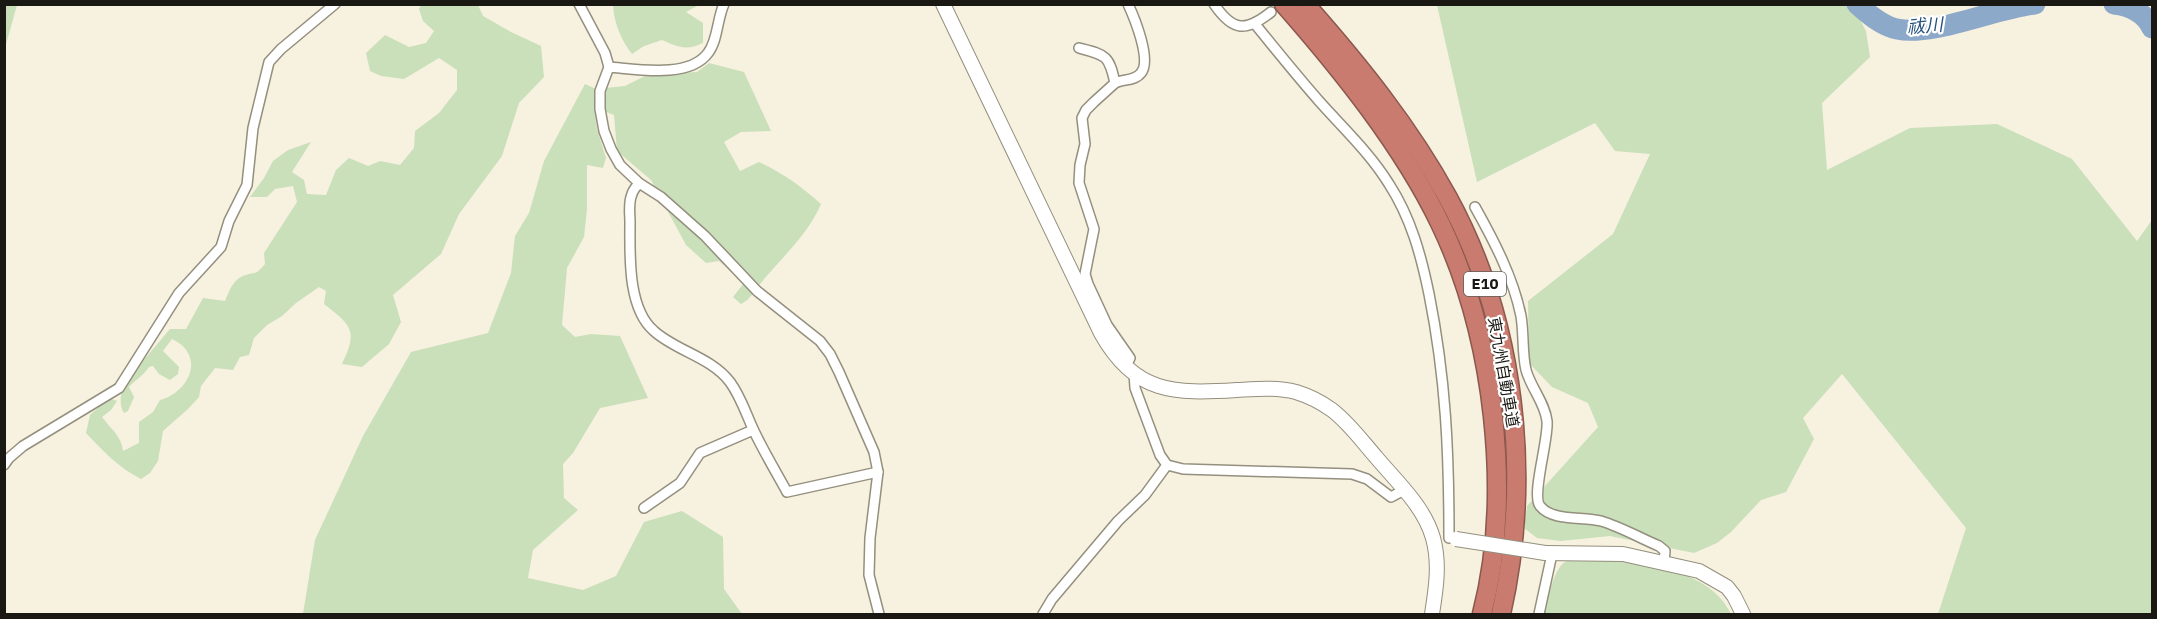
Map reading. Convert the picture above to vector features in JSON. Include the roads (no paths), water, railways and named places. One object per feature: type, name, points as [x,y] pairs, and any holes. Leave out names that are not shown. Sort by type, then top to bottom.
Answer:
[{"type":"highway","name":"東九州自動車道","points":[[1305,4],[1386,101],[1425,158],[1475,255],[1489,297],[1501,339],[1516,443],[1516,507],[1510,577],[1501,615]]},
{"type":"highway","name":"東九州自動車道","points":[[1278,8],[1324,51],[1409,168],[1440,223],[1457,264],[1479,335],[1493,412],[1497,487],[1495,533],[1482,615]]},
{"type":"street","points":[[4,465],[23,446],[118,388],[179,293],[221,247],[229,221],[247,184],[252,128],[269,62],[334,4]]},
{"type":"street","points":[[579,4],[605,53],[609,67],[600,92],[600,109],[610,149],[620,165],[639,183],[661,196],[705,236],[757,291],[820,341],[830,354],[874,452],[878,472],[870,537],[869,575],[879,615]]},
{"type":"street","points":[[609,67],[678,70],[693,63],[707,54],[724,4]]},
{"type":"street","points":[[943,4],[1101,333],[1115,354],[1130,369],[1152,383],[1178,391],[1195,393],[1269,389],[1293,391],[1325,405],[1339,416],[1404,490],[1424,517],[1433,537],[1437,563],[1432,615]]},
{"type":"street","points":[[1128,4],[1141,35],[1144,68],[1141,74],[1115,84],[1086,110],[1083,118],[1086,144],[1080,165],[1079,183],[1094,229],[1085,274],[1107,325],[1128,353],[1135,388],[1160,455],[1167,465],[1183,469],[1352,474],[1368,479],[1390,497],[1404,490]]},
{"type":"street","points":[[1214,4],[1232,24],[1244,27],[1255,24],[1278,8]]},
{"type":"street","points":[[1255,24],[1376,165],[1390,185],[1408,219],[1422,264],[1441,359],[1453,538]]},
{"type":"street","points":[[1079,48],[1102,54],[1109,59],[1115,84]]},
{"type":"street","points":[[639,183],[632,194],[629,206],[629,245],[634,289],[641,313],[648,325],[656,333],[728,379],[738,392],[753,430],[787,492],[878,472]]},
{"type":"street","points":[[1475,207],[1497,249],[1517,301],[1527,371],[1547,417],[1546,440],[1537,490],[1537,501],[1540,507],[1551,514],[1600,521],[1659,546],[1665,551],[1664,562]]},
{"type":"street","points":[[644,508],[680,483],[700,453],[753,430]]},
{"type":"street","points":[[1043,615],[1052,599],[1118,521],[1145,495],[1167,465]]},
{"type":"street","points":[[1433,537],[1453,538],[1549,554],[1608,552],[1664,562],[1699,571],[1717,580],[1734,596],[1743,615]]},
{"type":"street","points":[[1539,615],[1549,554]]},
{"type":"waterway","name":"祓川","points":[[1857,4],[1886,25],[1897,29],[1912,30],[1946,26],[2035,4]]},
{"type":"waterway","name":"祓川","points":[[2114,4],[2137,11],[2146,18],[2152,28]]}]
